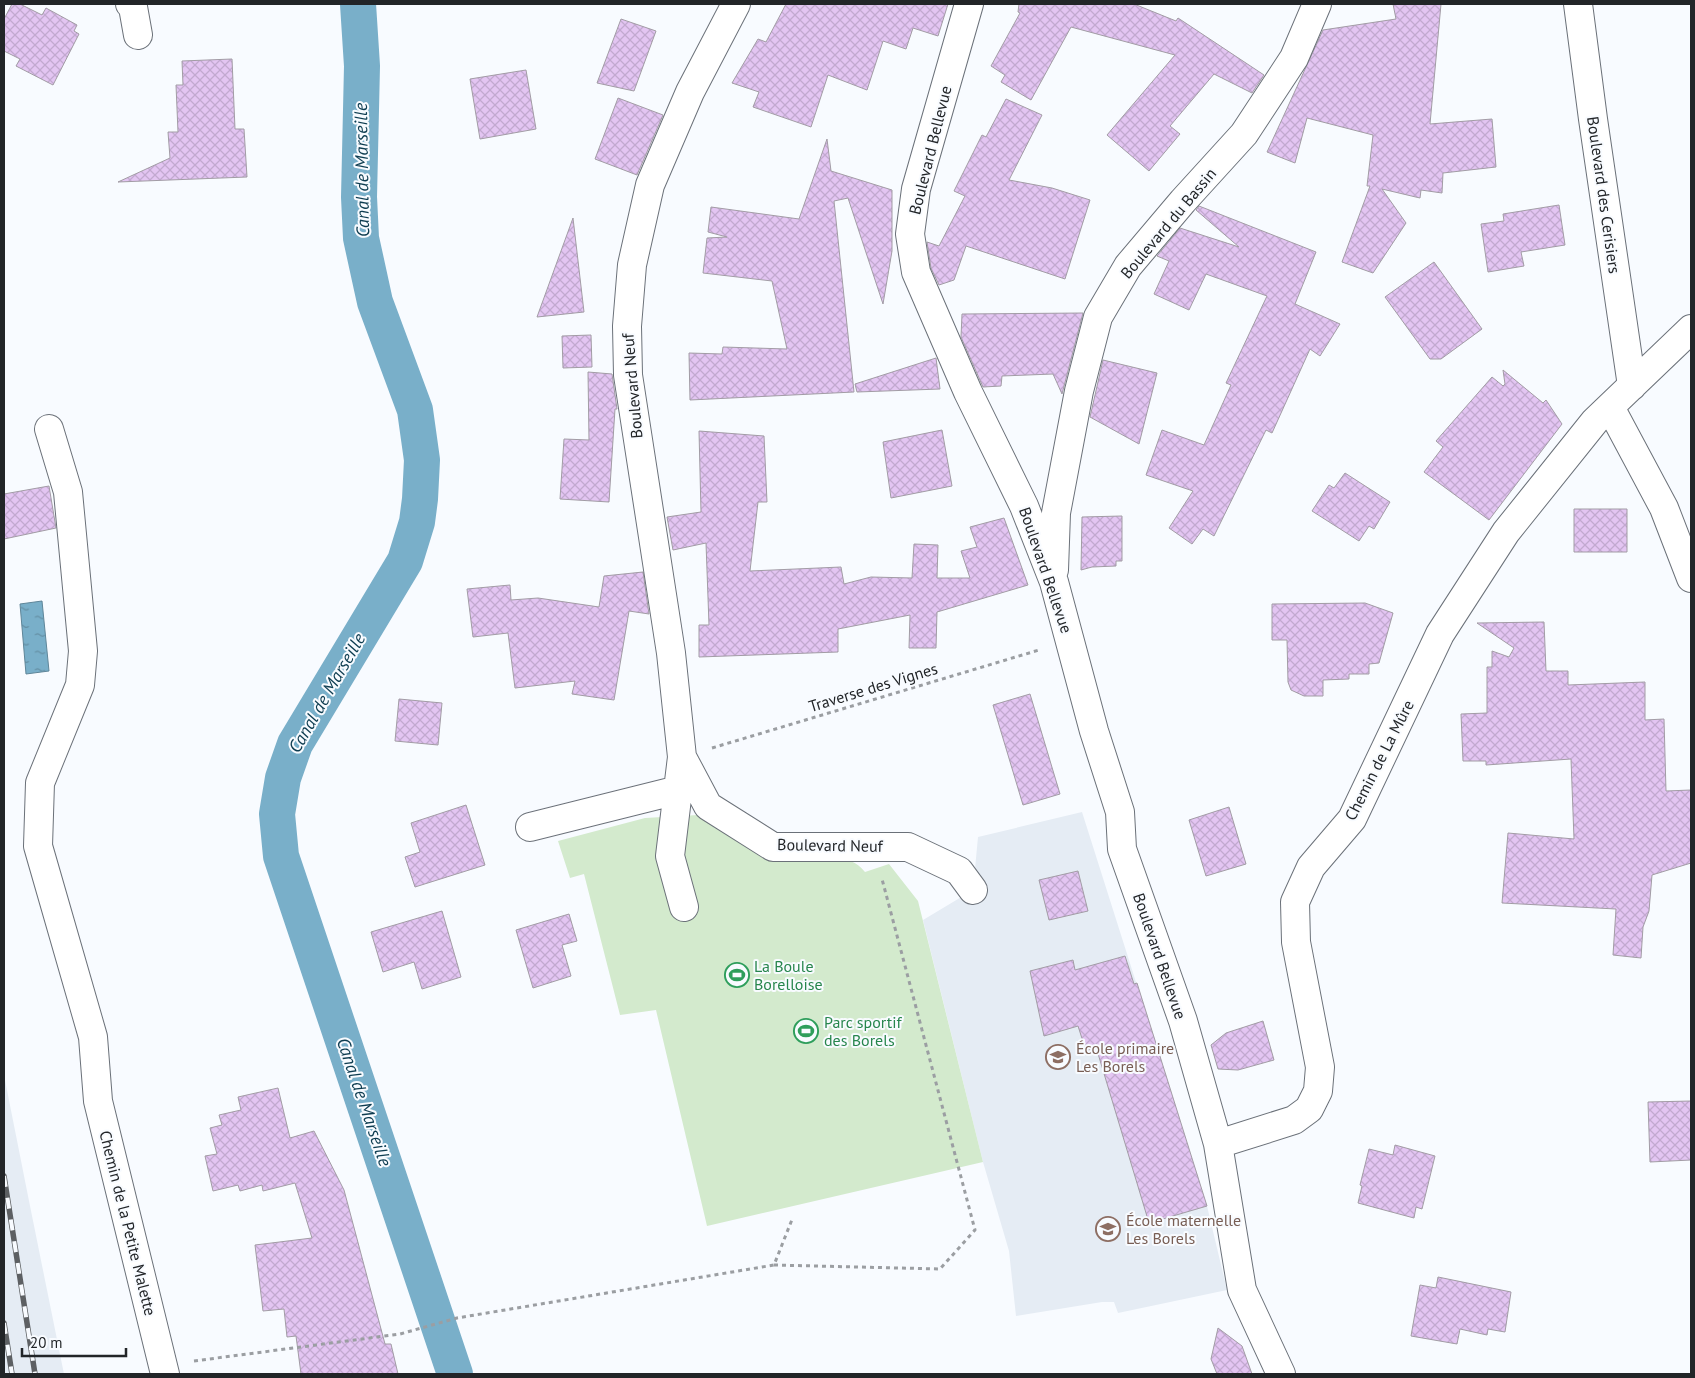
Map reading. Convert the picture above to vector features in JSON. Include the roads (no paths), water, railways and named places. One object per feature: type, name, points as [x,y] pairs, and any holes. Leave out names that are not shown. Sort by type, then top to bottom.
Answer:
[{"type":"street","points":[[130,4],[133,7],[138,35]]},
{"type":"street","name":"Boulevard Neuf","points":[[684,907],[670,856],[682,758],[671,654],[628,375],[627,326],[632,265],[650,185],[690,92],[736,4]]},
{"type":"street","name":"Boulevard Bellevue","points":[[969,4],[916,189],[910,234],[916,272],[968,392],[1024,506],[1054,582],[1094,731],[1120,812],[1122,849],[1183,1021],[1218,1144]]},
{"type":"street","name":"Boulevard du Bassin","points":[[1054,582],[1056,513],[1079,391],[1098,317],[1128,266],[1183,201],[1244,134],[1294,58],[1317,4]]},
{"type":"street","name":"Boulevard des Cerisiers","points":[[1578,4],[1632,386]]},
{"type":"street","name":"Chemin de La Mûre","points":[[1218,1144],[1294,1120],[1309,1109],[1318,1091],[1320,1067],[1296,942],[1295,902],[1311,867],[1352,819],[1440,634],[1506,532],[1595,421],[1691,329]]},
{"type":"street","points":[[1610,407],[1664,508],[1691,578]]},
{"type":"street","name":"Chemin de la Petite Malette","points":[[49,429],[68,492],[83,651],[80,685],[40,783],[38,846],[93,1037],[98,1100],[164,1370]]},
{"type":"street","name":"Boulevard Neuf","points":[[682,758],[708,806],[773,847],[873,845],[908,847],[959,871],[973,890]]},
{"type":"street","points":[[530,827],[678,790]]},
{"type":"street","points":[[1218,1144],[1242,1290],[1281,1374]]},
{"type":"water","points":[[42,601],[49,671],[26,674],[20,604]]},
{"type":"waterway","name":"Canal de Marseille","points":[[358,4],[362,66],[359,197],[361,238],[375,302],[415,410],[422,460],[420,499],[417,522],[405,561],[295,744],[283,778],[277,814],[281,856],[455,1374]]},
{"type":"railway","points":[[4,1176],[35,1374]]},
{"type":"railway","points":[[4,1323],[12,1374]]},
{"type":"place","name":"La Boule Borelloise","points":[[737,975]]},
{"type":"place","name":"Parc sportif des Borels","points":[[806,1031]]},
{"type":"place","name":"École primaire Les Borels","points":[[1058,1057]]},
{"type":"place","name":"École maternelle Les Borels","points":[[1108,1229]]}]
